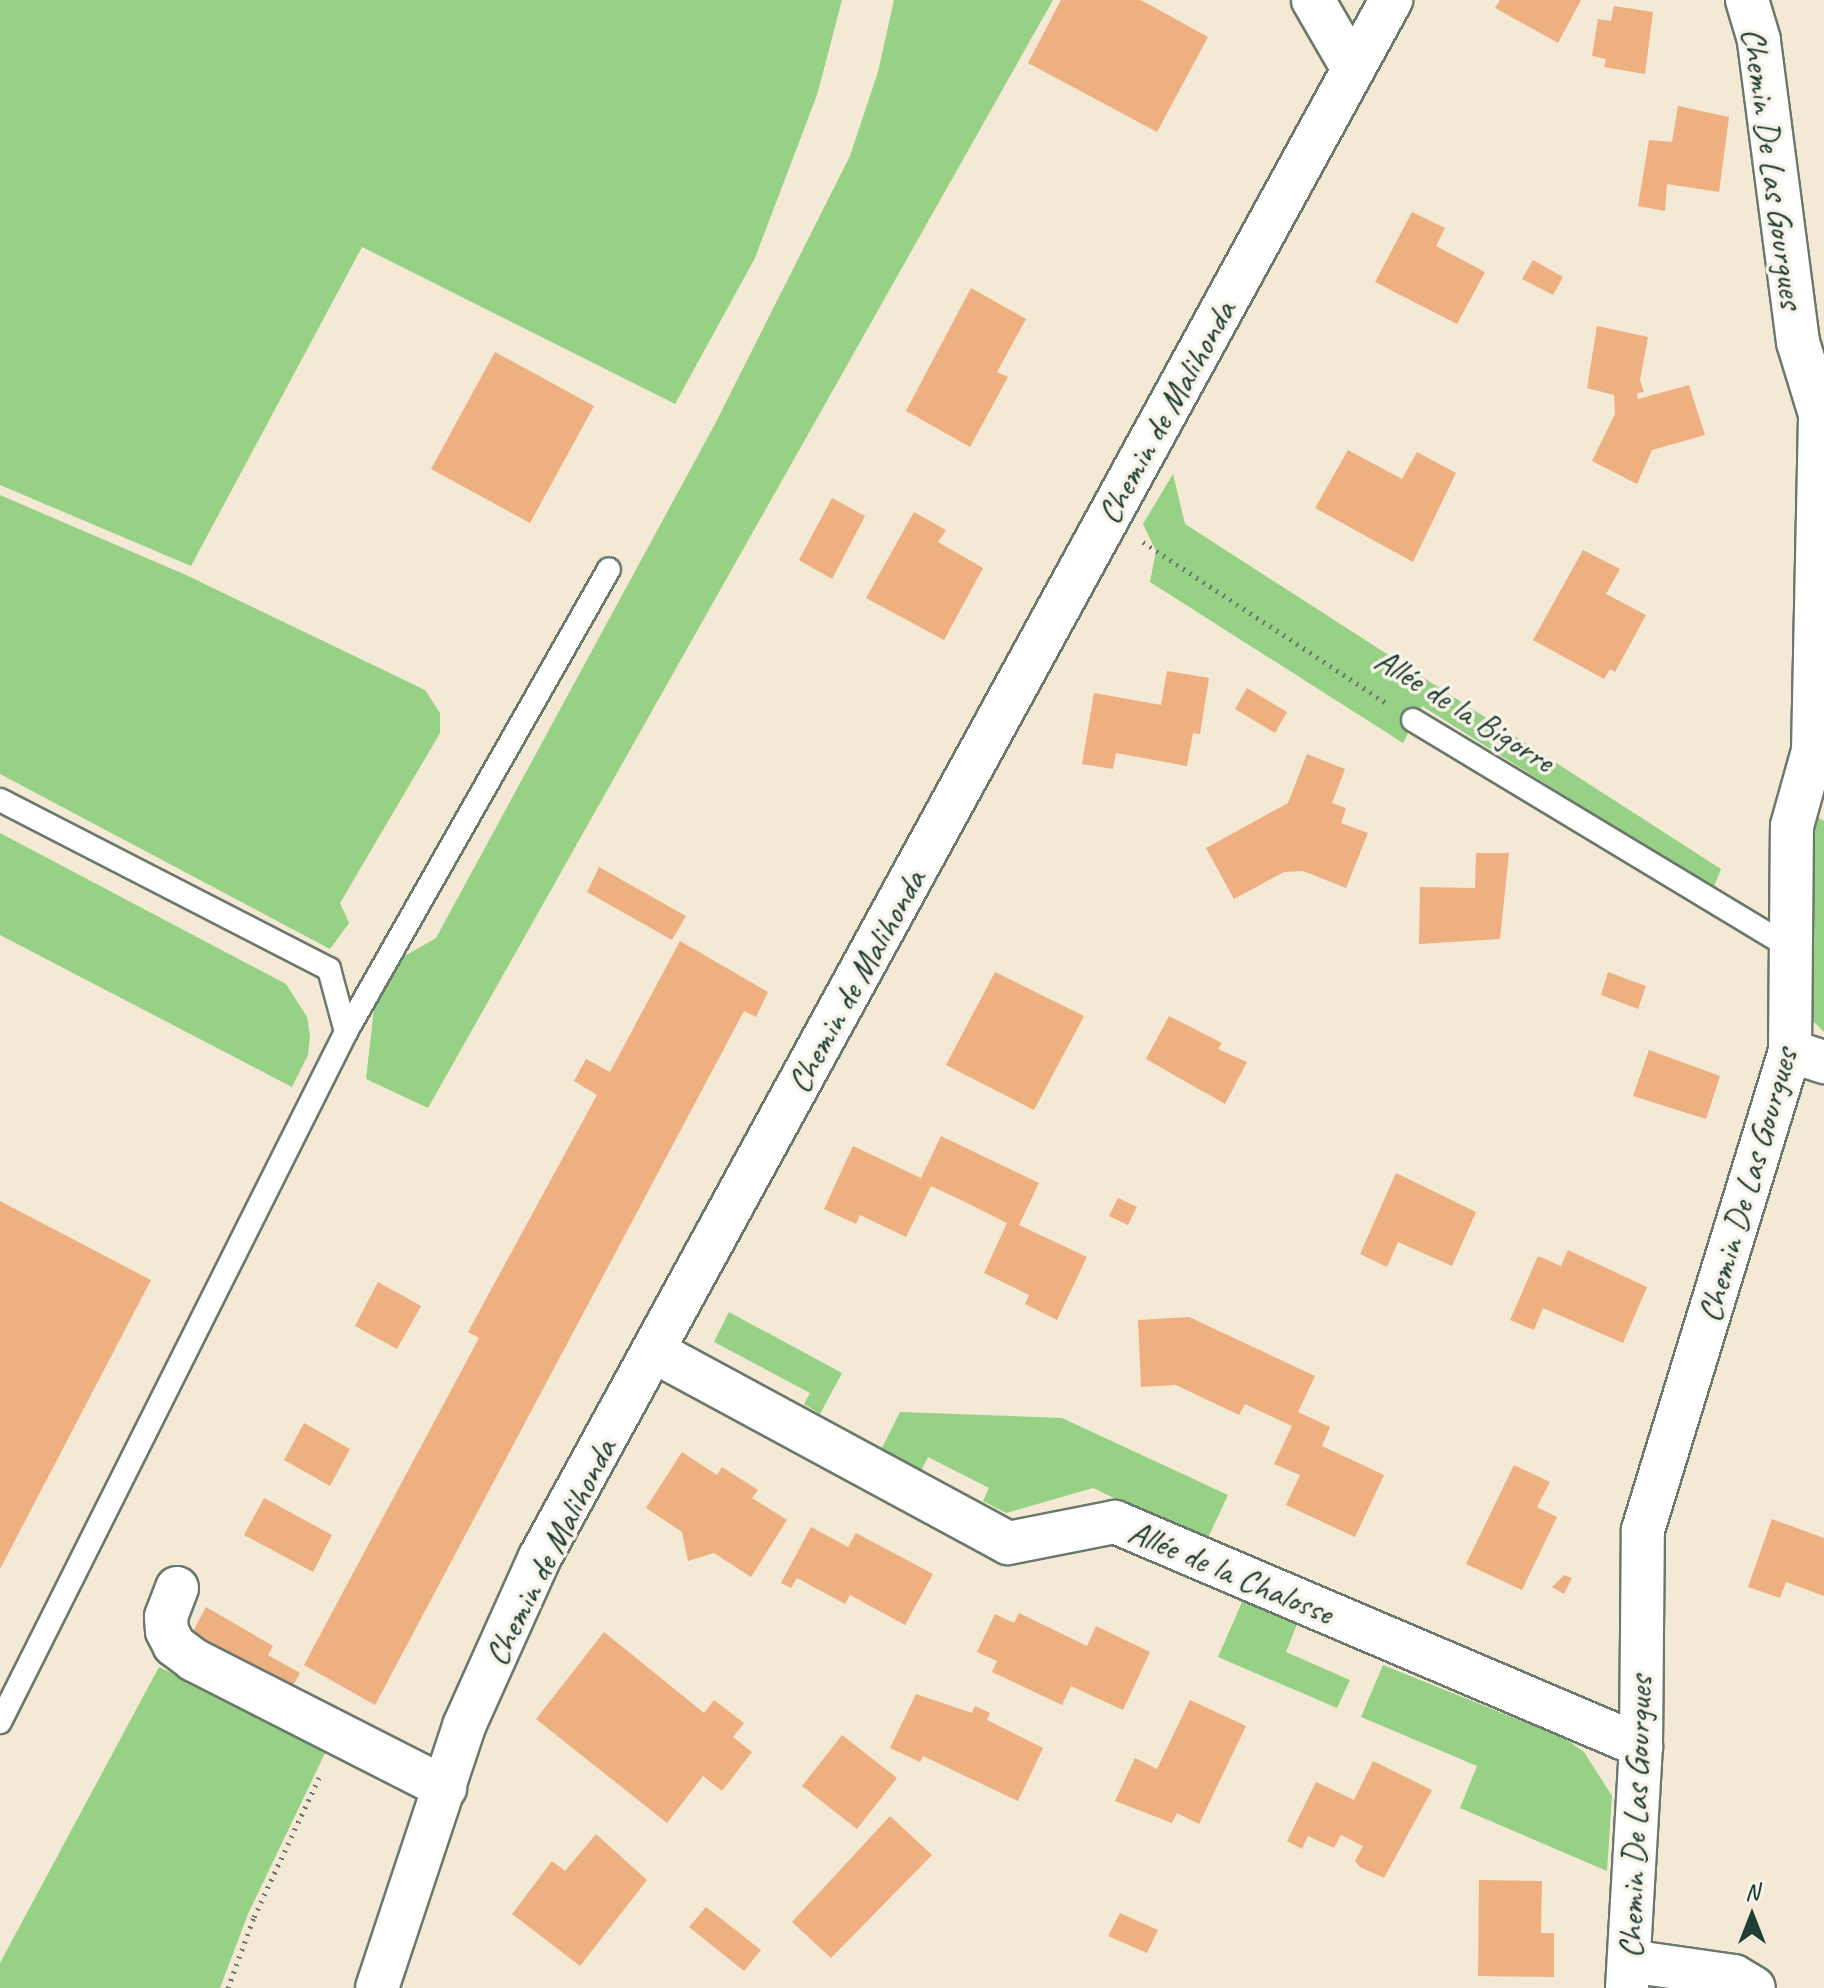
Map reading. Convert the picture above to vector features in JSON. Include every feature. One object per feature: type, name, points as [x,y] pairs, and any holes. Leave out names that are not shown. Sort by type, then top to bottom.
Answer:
[{"type":"street","points":[[1313,0],[1353,69]]},
{"type":"street","name":"Chemin De Las Gourgues","points":[[1628,1974],[1641,1746],[1643,1530],[1807,1057],[1793,949],[1792,826],[1813,751],[1820,414],[1798,342],[1759,40],[1747,0]]},
{"type":"street","name":"Chemin de Malihonda","points":[[377,1988],[464,1726],[539,1559],[655,1352],[1353,69],[1382,4]]},
{"type":"street","name":"Allée de la Chalosse","points":[[655,1352],[1008,1543],[1115,1522],[1641,1746]]},
{"type":"street","points":[[177,1588],[166,1617],[174,1645],[238,1685],[445,1788]]},
{"type":"street","points":[[1628,1974],[1734,1976],[1754,1988]]},
{"type":"lane","points":[[0,1722],[346,1032],[609,569]]},
{"type":"lane","name":"Allée de la Bigorre","points":[[1413,720],[1793,949]]},
{"type":"lane","points":[[0,800],[329,969],[346,1032]]},
{"type":"path","name":"Allée de la Bigorre","points":[[1107,519],[1413,720]]},
{"type":"path","points":[[228,1988],[254,1917],[326,1762],[342,1739]]},
{"type":"green space","points":[[0,0],[842,0],[817,95],[755,258],[675,404],[362,247],[191,566],[0,485]]},
{"type":"green space","points":[[894,0],[1053,0],[428,1108],[366,1079],[375,1000],[403,957],[436,938],[715,424],[850,156],[878,72]]},
{"type":"green space","points":[[1173,474],[1185,524],[1721,869],[1713,889],[1422,706],[1403,743],[1150,582],[1156,551],[1143,524]]},
{"type":"green space","points":[[0,495],[186,575],[425,690],[440,713],[440,733],[340,903],[349,923],[330,949],[0,774]]},
{"type":"green space","points":[[1812,814],[1824,821],[1824,1032],[1812,1020]]},
{"type":"green space","points":[[0,833],[286,984],[307,1017],[310,1036],[308,1055],[292,1087],[0,935]]},
{"type":"green space","points":[[729,1312],[842,1373],[820,1414],[804,1404],[810,1393],[714,1342]]},
{"type":"green space","points":[[900,1412],[1062,1418],[1228,1495],[1206,1542],[1093,1488],[1006,1513],[983,1501],[989,1488],[928,1457],[921,1471],[881,1450]]},
{"type":"green space","points":[[1243,1600],[1297,1624],[1286,1652],[1350,1680],[1337,1708],[1218,1657]]},
{"type":"green space","points":[[1383,1665],[1564,1738],[1584,1752],[1612,1796],[1607,1871],[1460,1808],[1477,1766],[1361,1717]]},
{"type":"green space","points":[[159,1667],[327,1749],[248,1914],[220,1988],[0,1988],[0,1963]]},
{"type":"building","points":[[1061,0],[1141,0],[1208,37],[1157,132],[1028,63]]},
{"type":"building","points":[[1500,0],[1581,0],[1558,43],[1495,8]]},
{"type":"building","points":[[1614,6],[1653,12],[1645,74],[1604,67],[1606,59],[1592,56],[1598,19],[1611,21]]},
{"type":"building","points":[[1678,106],[1729,117],[1719,192],[1667,184],[1665,211],[1638,206],[1649,140],[1672,142]]},
{"type":"building","points":[[1412,212],[1445,228],[1436,246],[1485,272],[1457,324],[1375,282]]},
{"type":"building","points":[[1533,260],[1563,277],[1553,295],[1522,279]]},
{"type":"building","points":[[971,288],[1026,319],[997,372],[1008,377],[970,447],[906,411]]},
{"type":"building","points":[[1597,326],[1648,337],[1640,380],[1644,392],[1637,393],[1638,399],[1689,385],[1705,435],[1652,450],[1637,484],[1592,461],[1615,414],[1614,395],[1587,388]]},
{"type":"building","points":[[495,352],[594,406],[530,523],[431,469]]},
{"type":"building","points":[[1348,450],[1402,479],[1417,452],[1456,473],[1413,562],[1315,508]]},
{"type":"building","points":[[832,498],[865,516],[832,579],[799,560]]},
{"type":"building","points":[[914,512],[946,530],[938,542],[983,568],[944,640],[866,598]]},
{"type":"building","points":[[1583,550],[1620,569],[1606,594],[1646,615],[1615,672],[1610,669],[1604,679],[1533,640]]},
{"type":"building","points":[[1167,671],[1209,678],[1200,734],[1193,733],[1187,766],[1116,753],[1113,769],[1082,764],[1094,693],[1161,705]]},
{"type":"building","points":[[1247,688],[1287,712],[1275,733],[1235,709]]},
{"type":"building","points":[[1307,754],[1345,769],[1332,803],[1346,808],[1341,823],[1368,833],[1346,888],[1303,871],[1284,872],[1234,899],[1206,848],[1288,803]]},
{"type":"building","points":[[1476,853],[1509,853],[1500,939],[1419,944],[1420,887],[1475,888]]},
{"type":"building","points":[[599,867],[686,916],[672,940],[587,892]]},
{"type":"building","points":[[680,941],[768,992],[756,1017],[744,1011],[375,1705],[304,1665],[479,1338],[468,1332],[597,1095],[574,1081],[586,1059],[610,1072]]},
{"type":"building","points":[[995,972],[1084,1016],[1034,1110],[946,1065]]},
{"type":"building","points":[[1608,972],[1646,986],[1638,1009],[1601,995]]},
{"type":"building","points":[[1169,1016],[1222,1043],[1218,1049],[1247,1062],[1225,1104],[1146,1059]]},
{"type":"building","points":[[1649,1050],[1720,1076],[1706,1119],[1633,1096]]},
{"type":"building","points":[[941,1136],[1039,1183],[1019,1225],[1087,1257],[1057,1320],[1025,1304],[1029,1295],[984,1273],[1007,1223],[967,1203],[931,1186],[906,1237],[860,1215],[856,1224],[824,1209],[853,1146],[921,1178]]},
{"type":"building","points":[[1396,1173],[1476,1212],[1452,1266],[1398,1242],[1387,1267],[1360,1254]]},
{"type":"building","points":[[1118,1198],[1137,1207],[1128,1225],[1109,1216]]},
{"type":"building","points":[[0,1201],[151,1280],[0,1569]]},
{"type":"building","points":[[1568,1250],[1647,1287],[1623,1343],[1543,1308],[1534,1330],[1510,1320],[1538,1256],[1561,1266]]},
{"type":"building","points":[[378,1282],[421,1306],[397,1349],[355,1326]]},
{"type":"building","points":[[1189,1317],[1315,1376],[1298,1412],[1330,1427],[1322,1446],[1384,1475],[1355,1537],[1286,1505],[1300,1475],[1274,1464],[1292,1426],[1245,1404],[1239,1415],[1176,1385],[1141,1387],[1138,1320]]},
{"type":"building","points":[[304,1423],[350,1449],[330,1486],[284,1460]]},
{"type":"building","points":[[682,1452],[717,1475],[722,1467],[758,1490],[752,1498],[787,1520],[751,1577],[714,1553],[688,1561],[682,1532],[646,1508]]},
{"type":"building","points":[[1514,1465],[1550,1482],[1537,1507],[1557,1517],[1522,1590],[1466,1564]]},
{"type":"building","points":[[264,1498],[332,1535],[313,1572],[244,1535]]},
{"type":"building","points":[[1772,1519],[1824,1538],[1824,1596],[1786,1582],[1780,1598],[1748,1587]]},
{"type":"building","points":[[811,1527],[848,1547],[856,1533],[933,1574],[905,1625],[850,1595],[845,1604],[797,1578],[791,1588],[781,1583]]},
{"type":"building","points":[[1564,1575],[1572,1578],[1564,1594],[1552,1587]]},
{"type":"building","points":[[206,1607],[273,1646],[268,1655],[300,1673],[288,1694],[189,1639]]},
{"type":"building","points":[[1019,1613],[1087,1646],[1096,1626],[1150,1652],[1123,1710],[1071,1686],[1062,1705],[992,1672],[997,1661],[977,1652],[995,1614],[1014,1623]]},
{"type":"building","points":[[604,1632],[704,1713],[714,1700],[744,1723],[733,1737],[752,1752],[722,1791],[703,1776],[667,1823],[536,1719]]},
{"type":"building","points":[[916,1694],[972,1713],[975,1706],[990,1713],[987,1720],[1043,1748],[1018,1801],[923,1756],[920,1762],[890,1748]]},
{"type":"building","points":[[1190,1700],[1246,1726],[1199,1824],[1177,1813],[1172,1823],[1115,1801],[1135,1758],[1157,1769]]},
{"type":"building","points":[[842,1735],[897,1778],[857,1829],[802,1786]]},
{"type":"building","points":[[1373,1761],[1432,1790],[1384,1878],[1360,1867],[1355,1861],[1363,1846],[1341,1835],[1334,1848],[1308,1836],[1302,1849],[1287,1841],[1316,1782],[1354,1800]]},
{"type":"building","points":[[890,1816],[932,1855],[831,1958],[792,1922]]},
{"type":"building","points":[[596,1834],[647,1880],[580,1966],[512,1914],[552,1861],[565,1871]]},
{"type":"building","points":[[1479,1880],[1542,1881],[1541,1933],[1554,1933],[1554,1977],[1478,1976]]},
{"type":"building","points":[[706,1907],[761,1950],[744,1971],[689,1927]]},
{"type":"building","points":[[1120,1913],[1158,1930],[1147,1953],[1108,1936]]}]
